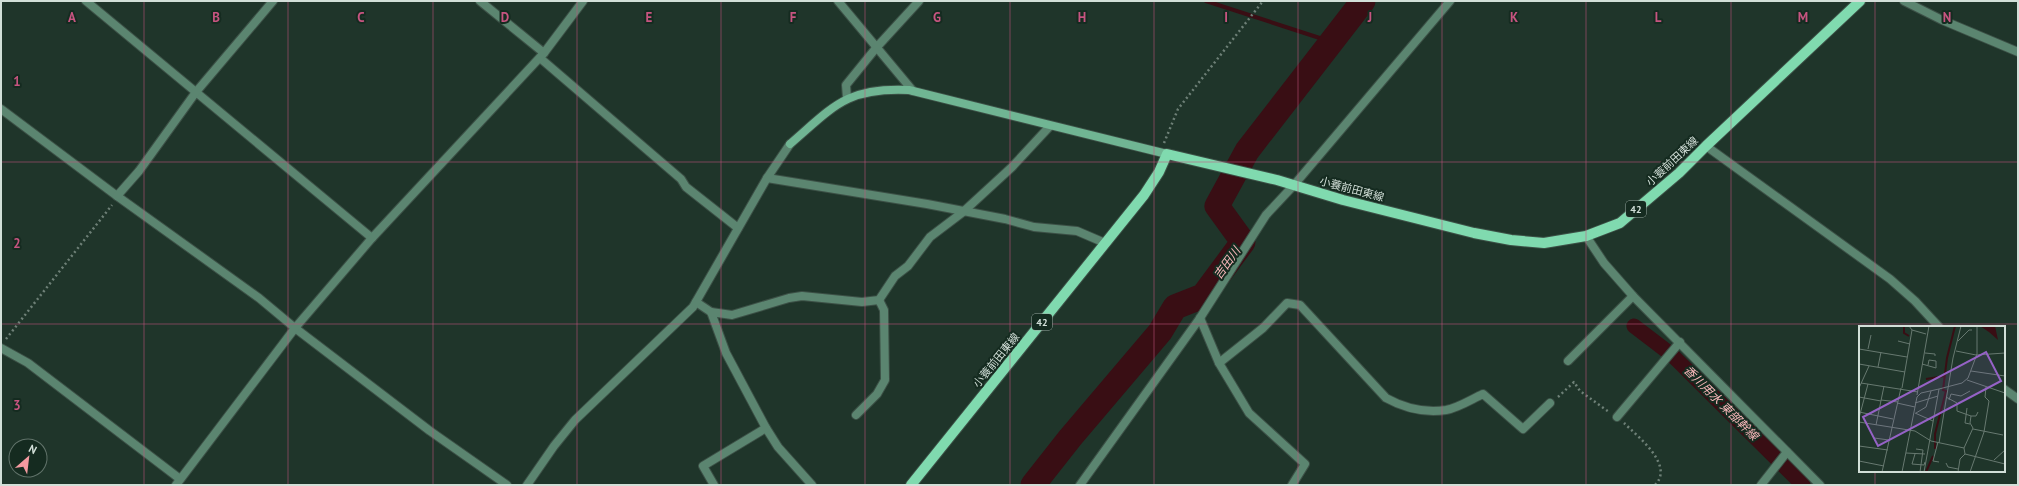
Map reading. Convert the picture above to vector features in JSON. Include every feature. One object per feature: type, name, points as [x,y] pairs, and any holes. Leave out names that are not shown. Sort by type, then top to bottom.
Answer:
[{"type":"main road","name":"小蓑前田東線","points":[[911,485],[1144,195],[1159,172],[1163,154],[1191,159],[1277,180],[1343,200],[1466,231],[1511,240],[1544,243],[1586,236],[1620,223],[1679,173],[1860,1]]},
{"type":"street","points":[[86,1],[372,238]]},
{"type":"street","points":[[117,196],[139,172],[196,92],[273,1]]},
{"type":"street","points":[[480,1],[681,179],[686,187],[738,228]]},
{"type":"street","points":[[1,348],[28,363],[178,482],[295,328],[372,238],[542,55],[583,1]]},
{"type":"street","points":[[838,1],[913,91]]},
{"type":"street","points":[[847,98],[846,85],[876,48],[919,1]]},
{"type":"street","points":[[1080,485],[1200,318],[1266,215],[1294,185],[1450,1]]},
{"type":"street","points":[[1904,1],[1942,20],[2018,52]]},
{"type":"street","points":[[527,485],[554,446],[575,420],[632,363],[668,333],[696,302],[767,178],[790,144],[824,113],[847,98],[869,91],[891,89],[913,91],[1163,154]]},
{"type":"street","points":[[1,109],[117,196],[259,298],[295,328],[430,431],[507,485]]},
{"type":"street","points":[[696,302],[711,312],[732,315],[789,298],[802,296],[862,302],[879,300],[895,276],[908,266],[930,237],[963,212],[1012,167],[1050,126]]},
{"type":"street","points":[[1706,146],[1890,280],[1915,302],[1938,326]]},
{"type":"street","points":[[767,178],[927,204],[1005,219],[1034,227],[1077,231],[1105,243]]},
{"type":"street","points":[[1586,236],[1604,263],[1633,296],[1680,342],[1785,454],[1820,485]]},
{"type":"street","points":[[1568,362],[1633,296]]},
{"type":"street","points":[[856,415],[877,394],[885,380],[884,310],[879,300]]},
{"type":"street","points":[[1219,363],[1263,328],[1286,303],[1300,305],[1386,398],[1400,406],[1420,410],[1447,410],[1483,394],[1523,428],[1550,404]]},
{"type":"street","points":[[711,312],[726,353],[766,428],[778,447],[812,485]]},
{"type":"street","points":[[1200,318],[1219,363],[1249,413],[1305,464],[1292,485]]},
{"type":"street","points":[[1618,416],[1680,342]]},
{"type":"street","points":[[2005,390],[2018,399]]},
{"type":"street","points":[[714,485],[703,466],[766,428]]},
{"type":"street","points":[[1761,485],[1785,454]]},
{"type":"path","points":[[1163,154],[1178,109],[1263,1]]},
{"type":"path","points":[[6,340],[106,213],[117,196]]},
{"type":"path","points":[[1550,404],[1574,382],[1580,391],[1618,416],[1656,455],[1661,469],[1658,482],[1655,485]]},
{"type":"waterway","points":[[1206,1],[1332,42]]},
{"type":"waterway","name":"吉田川","points":[[1033,485],[1070,438],[1160,332],[1175,307],[1203,296],[1243,242],[1217,206],[1247,151],[1363,1]]},
{"type":"waterway","name":"香川用水 東部幹線","points":[[1634,326],[1672,355],[1803,485]]}]
